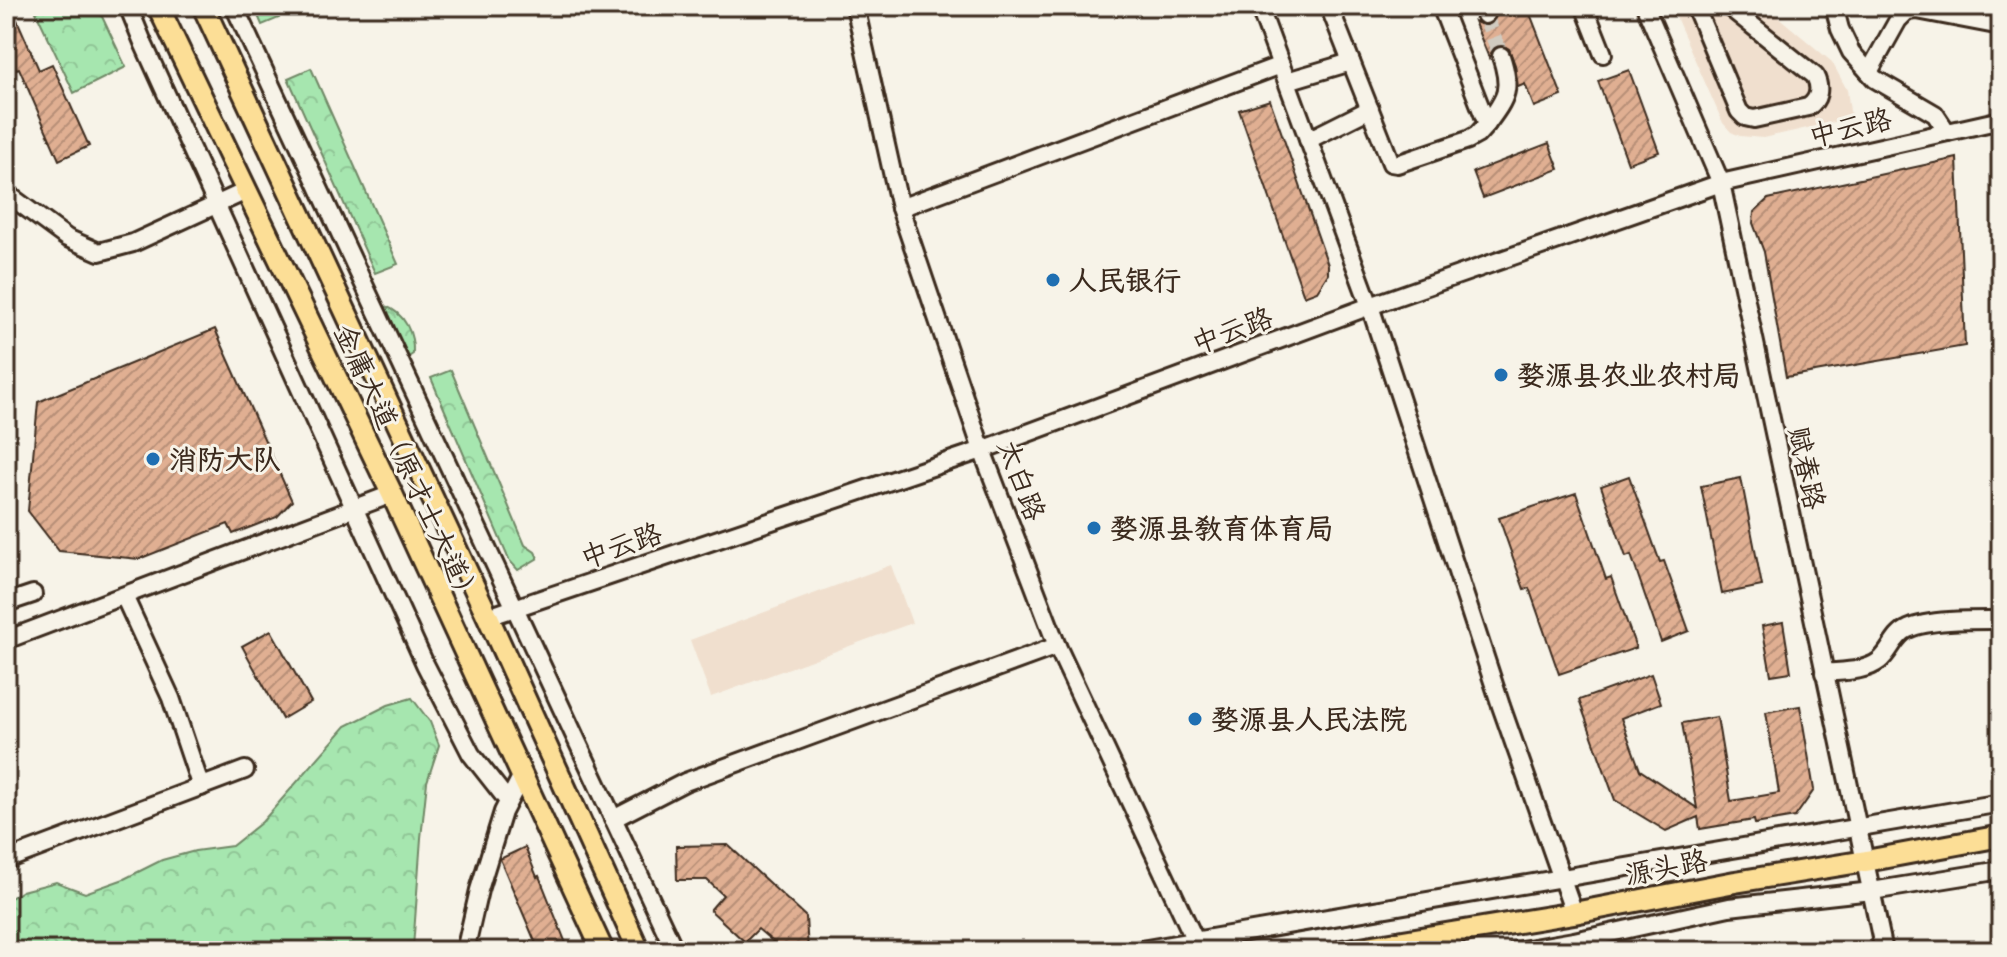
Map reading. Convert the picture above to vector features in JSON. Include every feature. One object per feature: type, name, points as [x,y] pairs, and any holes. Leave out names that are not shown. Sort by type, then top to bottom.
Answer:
[{"type":"main road","name":"金庸大道（原才士大道）","points":[[158,6],[392,494],[603,951]]},
{"type":"main road","name":"金庸大道（原才士大道）","points":[[203,6],[488,617],[639,951]]},
{"type":"main road","name":"源头路","points":[[1342,951],[1574,913],[2001,836]]},
{"type":"street","points":[[128,6],[425,664],[471,754],[508,801]]},
{"type":"street","points":[[234,6],[675,951]]},
{"type":"street","name":"太白路","points":[[855,6],[900,208],[982,450],[1057,646],[1198,946]]},
{"type":"street","points":[[1259,6],[1370,306],[1496,691],[1574,913]]},
{"type":"street","points":[[1329,6],[1391,163],[1397,164],[1477,135],[1503,103],[1507,92],[1501,56]]},
{"type":"street","points":[[1441,6],[1487,124]]},
{"type":"street","points":[[1584,6],[1603,54]]},
{"type":"street","name":"赋春路","points":[[1645,6],[1721,183],[1884,951]]},
{"type":"street","points":[[1695,6],[1739,111],[1745,117],[1754,119],[1814,103],[1819,88],[1815,76],[1728,6]]},
{"type":"street","points":[[1834,6],[1851,52],[1875,79],[1935,114],[1947,132]]},
{"type":"street","points":[[1869,72],[1898,20],[1907,11],[1917,10],[2001,26]]},
{"type":"street","points":[[900,208],[1284,73],[1351,62]]},
{"type":"street","points":[[1308,140],[1370,109]]},
{"type":"street","name":"中云路","points":[[488,617],[982,450],[1370,306],[1721,183],[2001,120]]},
{"type":"street","points":[[6,193],[67,238],[99,252],[133,243],[246,191]]},
{"type":"street","points":[[6,640],[392,494]]},
{"type":"street","points":[[6,603],[33,594]]},
{"type":"street","points":[[124,596],[171,698],[201,787]]},
{"type":"street","points":[[1824,673],[1868,667],[1879,661],[1902,632],[1910,628],[1928,623],[2001,620]]},
{"type":"street","points":[[613,819],[685,782],[1057,646]]},
{"type":"street","points":[[6,860],[245,770]]},
{"type":"street","points":[[465,951],[479,890],[503,812],[522,775]]},
{"type":"street","points":[[1135,951],[1198,946],[1562,878],[2001,803]]},
{"type":"street","points":[[1516,951],[1729,907],[1872,891],[2001,870]]},
{"type":"shaded area","points":[[1671,6],[1765,6],[1832,62],[1847,90],[1851,118],[1763,138],[1731,132],[1723,123]]},
{"type":"shaded area","points":[[891,565],[912,623],[711,697],[690,640]]},
{"type":"green space","points":[[50,6],[97,6],[126,67],[74,93],[36,12]]},
{"type":"green space","points":[[254,6],[275,6],[279,18],[262,25]]},
{"type":"green space","points":[[311,68],[398,264],[375,273],[288,78]]},
{"type":"green space","points":[[385,306],[403,319],[410,332],[413,354],[404,360],[379,309]]},
{"type":"green space","points":[[451,370],[525,545],[538,558],[518,570],[509,560],[431,378]]},
{"type":"green space","points":[[412,698],[430,722],[439,745],[427,782],[411,951],[6,951],[6,901],[22,891],[56,882],[85,893],[124,879],[162,860],[232,846],[262,822],[346,726],[388,705]]},
{"type":"building","points":[[6,6],[11,6],[39,70],[52,64],[89,146],[59,160],[19,68],[6,73]]},
{"type":"building","points":[[1494,6],[1527,6],[1562,96],[1534,107],[1525,84],[1518,87],[1509,49],[1497,46],[1489,58],[1474,21],[1484,26],[1493,23],[1496,16]]},
{"type":"building","points":[[1629,70],[1659,152],[1628,163],[1598,81]]},
{"type":"building","points":[[1270,100],[1328,265],[1328,274],[1317,291],[1304,296],[1239,110]]},
{"type":"building","points":[[1549,143],[1559,169],[1483,198],[1473,172]]},
{"type":"building","points":[[1957,158],[1965,346],[1786,377],[1764,252],[1753,223],[1754,212],[1768,199]]},
{"type":"building","name":"消防大队","points":[[215,329],[292,501],[277,517],[233,534],[228,524],[139,559],[59,551],[28,511],[38,402]]},
{"type":"building","points":[[1629,476],[1689,631],[1661,642],[1631,555],[1626,557],[1601,486]]},
{"type":"building","points":[[1741,478],[1762,586],[1722,594],[1701,486]]},
{"type":"building","points":[[1576,493],[1606,579],[1611,577],[1636,648],[1559,674],[1529,588],[1524,589],[1499,518]]},
{"type":"building","points":[[1783,622],[1791,672],[1771,675],[1762,626]]},
{"type":"building","points":[[271,630],[311,702],[282,719],[242,646]]},
{"type":"building","points":[[1651,674],[1661,703],[1621,718],[1640,770],[1697,808],[1682,723],[1717,717],[1731,801],[1779,793],[1766,712],[1800,706],[1814,790],[1795,817],[1700,829],[1698,817],[1666,831],[1615,800],[1579,700]]},
{"type":"building","points":[[728,845],[806,917],[808,951],[778,951],[778,946],[758,929],[745,942],[710,910],[723,895],[707,880],[677,880],[676,846]]},
{"type":"building","points":[[525,847],[569,951],[539,951],[500,859]]},
{"type":"tunnel","points":[[1485,15],[1501,56]]},
{"type":"place","name":"人民银行","points":[[1053,280]]},
{"type":"place","name":"婺源县农业农村局","points":[[1501,375]]},
{"type":"place","name":"消防大队","points":[[153,459]]},
{"type":"place","name":"婺源县教育体育局","points":[[1094,528]]},
{"type":"place","name":"婺源县人民法院","points":[[1195,719]]}]
